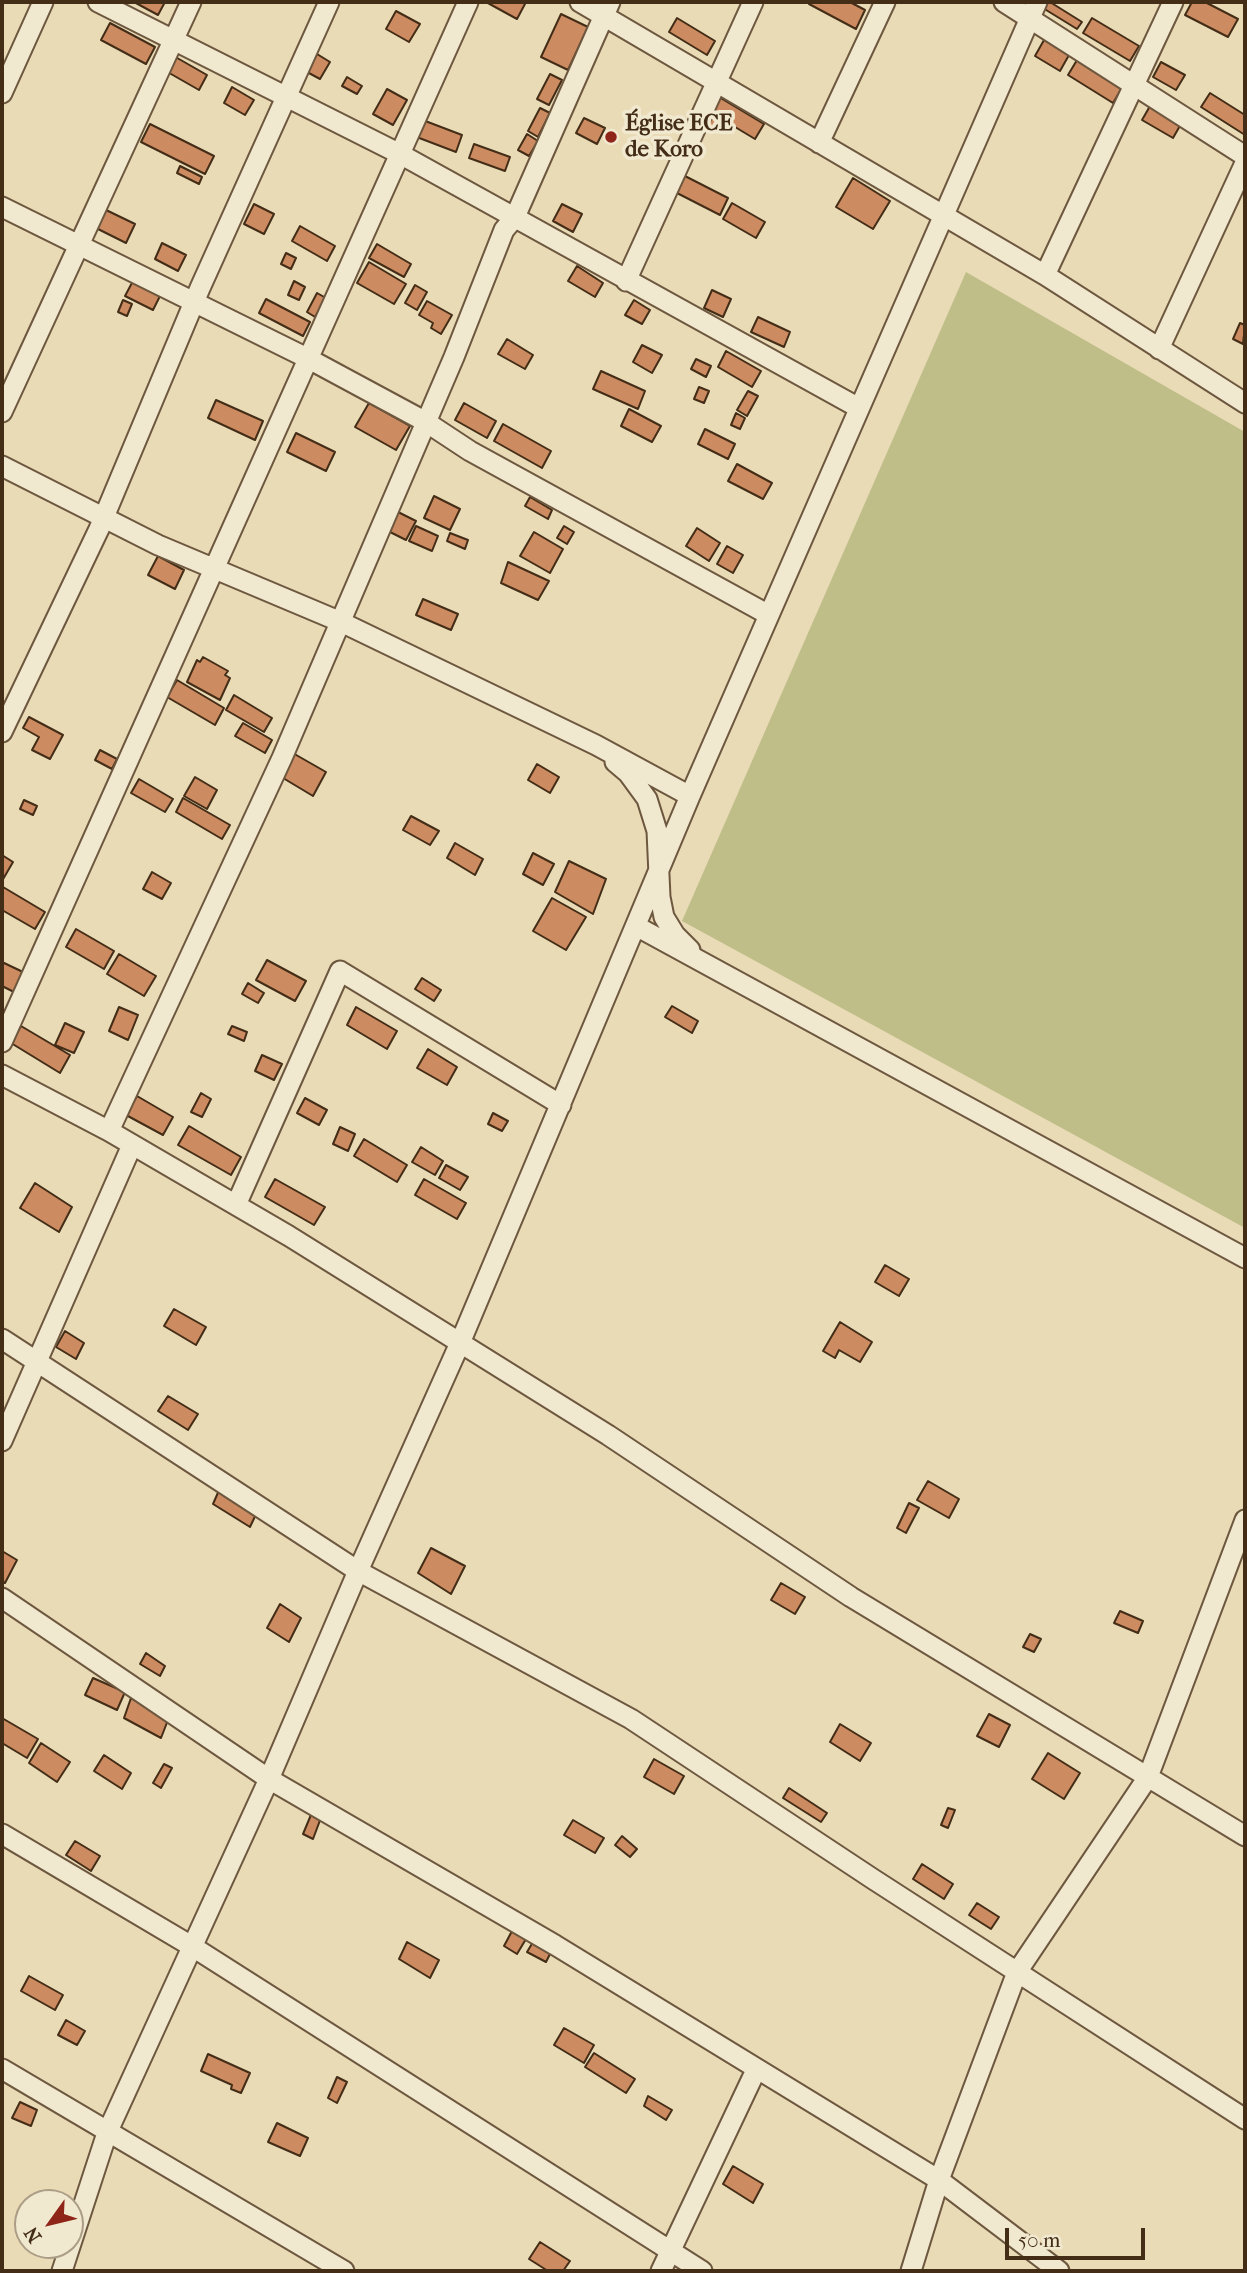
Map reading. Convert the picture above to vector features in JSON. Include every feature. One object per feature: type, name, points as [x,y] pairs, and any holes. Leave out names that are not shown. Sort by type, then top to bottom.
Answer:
[{"type":"street","points":[[2,93],[43,2]]},
{"type":"street","points":[[98,2],[400,154],[859,408]]},
{"type":"street","points":[[2,412],[191,2]]},
{"type":"street","points":[[2,732],[104,517],[193,303],[329,2]]},
{"type":"street","points":[[2,1042],[468,2]]},
{"type":"street","points":[[580,2],[606,9],[718,83],[1045,275],[1245,403]]},
{"type":"street","points":[[626,281],[753,2]]},
{"type":"street","points":[[819,143],[886,2]]},
{"type":"street","points":[[1004,2],[1033,10],[1133,86],[1245,156]]},
{"type":"street","points":[[1045,275],[1173,2]]},
{"type":"street","points":[[109,1131],[282,758],[426,422],[504,230],[515,217],[606,9]]},
{"type":"street","points":[[62,2271],[107,2133],[269,1779],[460,1343],[690,796],[1033,10]]},
{"type":"street","points":[[1159,349],[1245,163]]},
{"type":"street","points":[[2,207],[309,359],[769,615]]},
{"type":"street","points":[[2,466],[158,545],[341,622],[596,744],[690,796]]},
{"type":"street","points":[[596,744],[628,773],[647,799],[657,831],[658,872],[664,916],[675,935],[700,960]]},
{"type":"street","points":[[636,926],[1245,1258]]},
{"type":"street","points":[[236,1205],[340,971],[561,1105]]},
{"type":"street","points":[[2,1075],[109,1131],[236,1205],[608,1435],[851,1597],[1245,1836]]},
{"type":"street","points":[[2,1441],[132,1145]]},
{"type":"street","points":[[2,1339],[358,1571],[631,1719],[1245,2119]]},
{"type":"street","points":[[911,2271],[939,2180],[1017,1972],[1148,1777],[1245,1520]]},
{"type":"street","points":[[2,1598],[269,1779],[555,1945],[939,2180],[1059,2271]]},
{"type":"street","points":[[2,1834],[193,1947],[702,2271]]},
{"type":"street","points":[[2,2069],[344,2271]]},
{"type":"street","points":[[661,2271],[756,2070]]},
{"type":"shaded area","points":[[966,272],[1245,432],[1245,1228],[682,921]]},
{"type":"building","points":[[134,2],[165,2],[158,15]]},
{"type":"building","points":[[486,2],[526,2],[517,19]]},
{"type":"building","points":[[850,2],[865,10],[856,29],[809,4]]},
{"type":"building","points":[[1040,2],[1050,2],[1082,22],[1077,29],[1038,5]]},
{"type":"building","points":[[1192,2],[1205,2],[1238,19],[1228,37],[1185,15]]},
{"type":"building","points":[[396,11],[420,24],[409,42],[386,29]]},
{"type":"building","points":[[561,14],[588,27],[568,70],[541,57]]},
{"type":"building","points":[[677,18],[715,41],[707,55],[669,32]]},
{"type":"building","points":[[1092,18],[1139,46],[1130,61],[1083,33]]},
{"type":"building","points":[[110,23],[155,47],[146,64],[101,40]]},
{"type":"building","points":[[1044,40],[1069,55],[1060,71],[1035,56]]},
{"type":"building","points":[[317,54],[330,62],[320,79],[307,72]]},
{"type":"building","points":[[172,55],[207,75],[199,90],[164,70]]},
{"type":"building","points":[[1077,60],[1122,88],[1113,103],[1068,75]]},
{"type":"building","points":[[1161,62],[1185,75],[1176,90],[1153,77]]},
{"type":"building","points":[[550,74],[562,80],[549,105],[537,99]]},
{"type":"building","points":[[347,77],[362,86],[357,94],[342,86]]},
{"type":"building","points":[[232,87],[254,100],[245,115],[224,103]]},
{"type":"building","points":[[387,89],[407,100],[393,125],[373,114]]},
{"type":"building","points":[[1210,93],[1245,115],[1245,135],[1201,107]]},
{"type":"building","points":[[719,97],[764,124],[755,139],[710,112]]},
{"type":"building","points":[[1150,106],[1181,124],[1173,138],[1142,120]]},
{"type":"building","points":[[540,108],[550,113],[538,137],[528,131]]},
{"type":"building","points":[[710,115],[722,122],[717,132],[705,124]]},
{"type":"building","points":[[584,118],[605,128],[597,144],[576,133]]},
{"type":"building","points":[[420,119],[462,135],[456,152],[414,136]]},
{"type":"building","points":[[150,124],[214,156],[205,174],[141,142]]},
{"type":"building","points":[[527,134],[538,141],[529,156],[518,150]]},
{"type":"building","points":[[474,144],[510,157],[505,171],[469,158]]},
{"type":"building","points":[[180,166],[202,177],[199,184],[177,173]]},
{"type":"building","points":[[683,175],[728,198],[720,215],[675,192]]},
{"type":"building","points":[[853,178],[890,201],[873,229],[836,207]]},
{"type":"building","points":[[732,203],[765,222],[756,238],[723,219]]},
{"type":"building","points":[[254,204],[274,214],[264,234],[244,224]]},
{"type":"building","points":[[562,204],[582,214],[573,232],[553,221]]},
{"type":"building","points":[[104,209],[135,224],[126,243],[96,228]]},
{"type":"building","points":[[300,226],[335,246],[327,261],[292,241]]},
{"type":"building","points":[[162,243],[186,255],[178,271],[155,259]]},
{"type":"building","points":[[377,244],[411,264],[404,277],[369,258]]},
{"type":"building","points":[[286,253],[296,258],[291,269],[281,264]]},
{"type":"building","points":[[369,262],[406,284],[394,304],[357,283]]},
{"type":"building","points":[[577,266],[603,283],[595,297],[568,281]]},
{"type":"building","points":[[134,279],[161,294],[153,310],[125,296]]},
{"type":"building","points":[[294,281],[305,287],[299,300],[288,295]]},
{"type":"building","points":[[415,285],[427,292],[417,310],[405,303]]},
{"type":"building","points":[[712,290],[731,299],[723,317],[704,308]]},
{"type":"building","points":[[317,293],[326,298],[315,317],[307,312]]},
{"type":"building","points":[[266,299],[310,322],[303,336],[259,313]]},
{"type":"building","points":[[123,300],[132,304],[127,316],[118,312]]},
{"type":"building","points":[[634,300],[650,310],[642,324],[625,315]]},
{"type":"building","points":[[427,301],[452,315],[441,334],[431,328],[433,323],[419,315]]},
{"type":"building","points":[[758,317],[790,332],[784,347],[751,332]]},
{"type":"building","points":[[1240,323],[1245,325],[1243,344],[1233,339]]},
{"type":"building","points":[[507,339],[533,355],[525,369],[498,354]]},
{"type":"building","points":[[642,345],[662,355],[652,373],[633,362]]},
{"type":"building","points":[[726,351],[761,371],[752,387],[718,367]]},
{"type":"building","points":[[696,359],[711,366],[706,377],[691,369]]},
{"type":"building","points":[[601,371],[645,391],[638,409],[593,389]]},
{"type":"building","points":[[699,387],[709,391],[704,403],[694,399]]},
{"type":"building","points":[[748,391],[758,396],[747,416],[737,410]]},
{"type":"building","points":[[216,400],[263,421],[255,440],[208,418]]},
{"type":"building","points":[[369,403],[410,426],[396,450],[355,427]]},
{"type":"building","points":[[464,403],[496,421],[487,438],[455,420]]},
{"type":"building","points":[[629,409],[661,426],[652,442],[621,426]]},
{"type":"building","points":[[736,413],[745,418],[740,429],[731,425]]},
{"type":"building","points":[[503,424],[551,451],[542,468],[494,441]]},
{"type":"building","points":[[705,429],[735,444],[728,459],[698,444]]},
{"type":"building","points":[[296,433],[335,452],[326,471],[287,452]]},
{"type":"building","points":[[737,464],[772,483],[763,499],[728,481]]},
{"type":"building","points":[[434,496],[460,509],[450,530],[424,518]]},
{"type":"building","points":[[530,497],[552,510],[548,519],[525,506]]},
{"type":"building","points":[[398,512],[416,521],[406,540],[388,531]]},
{"type":"building","points":[[416,526],[438,536],[432,551],[409,541]]},
{"type":"building","points":[[564,526],[574,532],[567,544],[557,538]]},
{"type":"building","points":[[697,528],[720,543],[709,561],[686,546]]},
{"type":"building","points":[[534,532],[563,549],[550,573],[520,556]]},
{"type":"building","points":[[450,533],[468,540],[465,549],[447,541]]},
{"type":"building","points":[[727,546],[743,555],[733,573],[717,564]]},
{"type":"building","points":[[158,556],[184,570],[175,589],[148,575]]},
{"type":"building","points":[[508,562],[549,581],[538,600],[501,583]]},
{"type":"building","points":[[423,599],[458,614],[451,630],[416,615]]},
{"type":"building","points":[[203,657],[228,671],[225,675],[230,678],[220,700],[187,682],[197,660],[200,662]]},
{"type":"building","points":[[177,680],[224,708],[215,725],[167,697]]},
{"type":"building","points":[[234,695],[272,718],[264,732],[226,710]]},
{"type":"building","points":[[29,717],[63,735],[50,759],[32,750],[39,737],[23,728]]},
{"type":"building","points":[[243,723],[272,740],[265,753],[235,736]]},
{"type":"building","points":[[100,750],[117,759],[112,769],[95,760]]},
{"type":"building","points":[[291,752],[326,772],[313,796],[278,775]]},
{"type":"building","points":[[537,764],[559,777],[550,793],[528,780]]},
{"type":"building","points":[[195,777],[217,790],[207,809],[184,796]]},
{"type":"building","points":[[139,779],[173,799],[165,812],[131,793]]},
{"type":"building","points":[[183,798],[230,825],[222,839],[176,812]]},
{"type":"building","points":[[24,800],[37,806],[33,815],[20,809]]},
{"type":"building","points":[[411,816],[439,831],[430,845],[403,830]]},
{"type":"building","points":[[455,843],[483,859],[475,875],[447,858]]},
{"type":"building","points":[[533,853],[554,864],[543,885],[523,874]]},
{"type":"building","points":[[2,855],[13,862],[2,881]]},
{"type":"building","points":[[569,861],[606,879],[593,914],[555,892]]},
{"type":"building","points":[[152,872],[171,883],[162,899],[143,889]]},
{"type":"building","points":[[3,887],[45,912],[35,929],[2,910]]},
{"type":"building","points":[[552,898],[586,917],[566,950],[533,931]]},
{"type":"building","points":[[76,929],[114,951],[104,969],[66,947]]},
{"type":"building","points":[[119,954],[156,976],[144,996],[107,974]]},
{"type":"building","points":[[267,960],[306,981],[295,1001],[256,980]]},
{"type":"building","points":[[2,962],[23,972],[14,992],[2,986]]},
{"type":"building","points":[[422,978],[441,990],[434,1001],[415,989]]},
{"type":"building","points":[[248,983],[264,993],[258,1003],[242,994]]},
{"type":"building","points":[[672,1006],[698,1021],[692,1033],[665,1017]]},
{"type":"building","points":[[119,1007],[138,1015],[128,1040],[109,1031]]},
{"type":"building","points":[[356,1007],[397,1031],[387,1049],[347,1025]]},
{"type":"building","points":[[65,1023],[84,1032],[74,1053],[55,1045]]},
{"type":"building","points":[[21,1026],[70,1055],[60,1073],[11,1043]]},
{"type":"building","points":[[232,1026],[247,1032],[244,1041],[228,1034]]},
{"type":"building","points":[[428,1049],[457,1067],[447,1085],[417,1068]]},
{"type":"building","points":[[262,1055],[282,1064],[274,1080],[255,1071]]},
{"type":"building","points":[[201,1093],[211,1099],[202,1117],[191,1112]]},
{"type":"building","points":[[137,1096],[173,1117],[163,1135],[126,1115]]},
{"type":"building","points":[[305,1098],[327,1110],[319,1125],[297,1113]]},
{"type":"building","points":[[493,1113],[508,1121],[502,1131],[488,1124]]},
{"type":"building","points":[[189,1126],[241,1157],[231,1175],[178,1145]]},
{"type":"building","points":[[340,1127],[355,1134],[348,1151],[333,1144]]},
{"type":"building","points":[[364,1139],[407,1165],[397,1182],[354,1156]]},
{"type":"building","points":[[421,1147],[443,1161],[435,1175],[412,1162]]},
{"type":"building","points":[[446,1165],[468,1177],[460,1190],[439,1178]]},
{"type":"building","points":[[275,1179],[325,1207],[314,1225],[265,1197]]},
{"type":"building","points":[[424,1179],[466,1203],[457,1219],[415,1195]]},
{"type":"building","points":[[35,1183],[72,1207],[59,1232],[20,1208]]},
{"type":"building","points":[[885,1265],[909,1279],[899,1296],[875,1282]]},
{"type":"building","points":[[174,1309],[206,1327],[196,1345],[164,1326]]},
{"type":"building","points":[[840,1322],[872,1342],[860,1362],[839,1350],[835,1358],[823,1351]]},
{"type":"building","points":[[65,1331],[84,1343],[76,1359],[56,1347]]},
{"type":"building","points":[[168,1396],[198,1414],[188,1430],[158,1411]]},
{"type":"building","points":[[928,1481],[959,1499],[949,1518],[917,1500]]},
{"type":"building","points":[[220,1488],[258,1510],[250,1527],[213,1504]]},
{"type":"building","points":[[909,1503],[919,1508],[906,1533],[897,1528]]},
{"type":"building","points":[[431,1548],[465,1566],[451,1594],[418,1573]]},
{"type":"building","points":[[2,1551],[17,1560],[5,1583],[2,1582]]},
{"type":"building","points":[[781,1583],[805,1597],[795,1614],[771,1600]]},
{"type":"building","points":[[280,1604],[301,1618],[289,1642],[267,1628]]},
{"type":"building","points":[[1120,1611],[1143,1621],[1138,1633],[1114,1623]]},
{"type":"building","points":[[1030,1634],[1041,1639],[1034,1652],[1023,1647]]},
{"type":"building","points":[[146,1653],[165,1666],[160,1676],[140,1664]]},
{"type":"building","points":[[93,1678],[125,1692],[117,1710],[85,1695]]},
{"type":"building","points":[[131,1698],[168,1720],[161,1738],[124,1718]]},
{"type":"building","points":[[989,1714],[1010,1725],[999,1747],[977,1736]]},
{"type":"building","points":[[2,1718],[38,1739],[27,1758],[2,1743]]},
{"type":"building","points":[[840,1724],[871,1743],[860,1761],[830,1742]]},
{"type":"building","points":[[41,1743],[70,1762],[57,1782],[29,1763]]},
{"type":"building","points":[[1048,1753],[1080,1773],[1064,1799],[1032,1779]]},
{"type":"building","points":[[104,1755],[131,1773],[122,1789],[94,1771]]},
{"type":"building","points":[[654,1759],[684,1776],[674,1794],[644,1777]]},
{"type":"building","points":[[164,1764],[172,1768],[161,1788],[153,1783]]},
{"type":"building","points":[[789,1788],[827,1813],[821,1822],[783,1798]]},
{"type":"building","points":[[948,1808],[955,1810],[948,1828],[941,1825]]},
{"type":"building","points":[[313,1810],[322,1815],[313,1839],[303,1834]]},
{"type":"building","points":[[573,1820],[604,1838],[595,1853],[564,1835]]},
{"type":"building","points":[[622,1836],[637,1849],[630,1857],[615,1845]]},
{"type":"building","points":[[75,1841],[100,1856],[91,1871],[66,1855]]},
{"type":"building","points":[[922,1864],[953,1884],[944,1899],[913,1879]]},
{"type":"building","points":[[977,1903],[999,1917],[991,1929],[969,1915]]},
{"type":"building","points":[[512,1931],[526,1939],[517,1954],[504,1946]]},
{"type":"building","points":[[407,1942],[439,1960],[430,1978],[399,1959]]},
{"type":"building","points":[[533,1942],[551,1952],[546,1962],[527,1952]]},
{"type":"building","points":[[29,1976],[63,1995],[55,2010],[21,1991]]},
{"type":"building","points":[[66,2020],[85,2031],[77,2045],[58,2035]]},
{"type":"building","points":[[564,2028],[594,2045],[584,2063],[554,2045]]},
{"type":"building","points":[[594,2053],[635,2079],[626,2093],[585,2067]]},
{"type":"building","points":[[208,2054],[250,2073],[241,2093],[231,2089],[232,2085],[201,2071]]},
{"type":"building","points":[[337,2077],[347,2082],[337,2103],[328,2098]]},
{"type":"building","points":[[648,2096],[672,2110],[666,2120],[644,2106]]},
{"type":"building","points":[[20,2102],[37,2110],[31,2126],[12,2118]]},
{"type":"building","points":[[277,2123],[308,2138],[300,2156],[268,2142]]},
{"type":"building","points":[[733,2166],[763,2184],[753,2203],[723,2184]]},
{"type":"building","points":[[540,2242],[570,2261],[563,2271],[548,2271],[529,2259]]},
{"type":"place","name":"Église ECE de Koro","points":[[611,137]]}]
